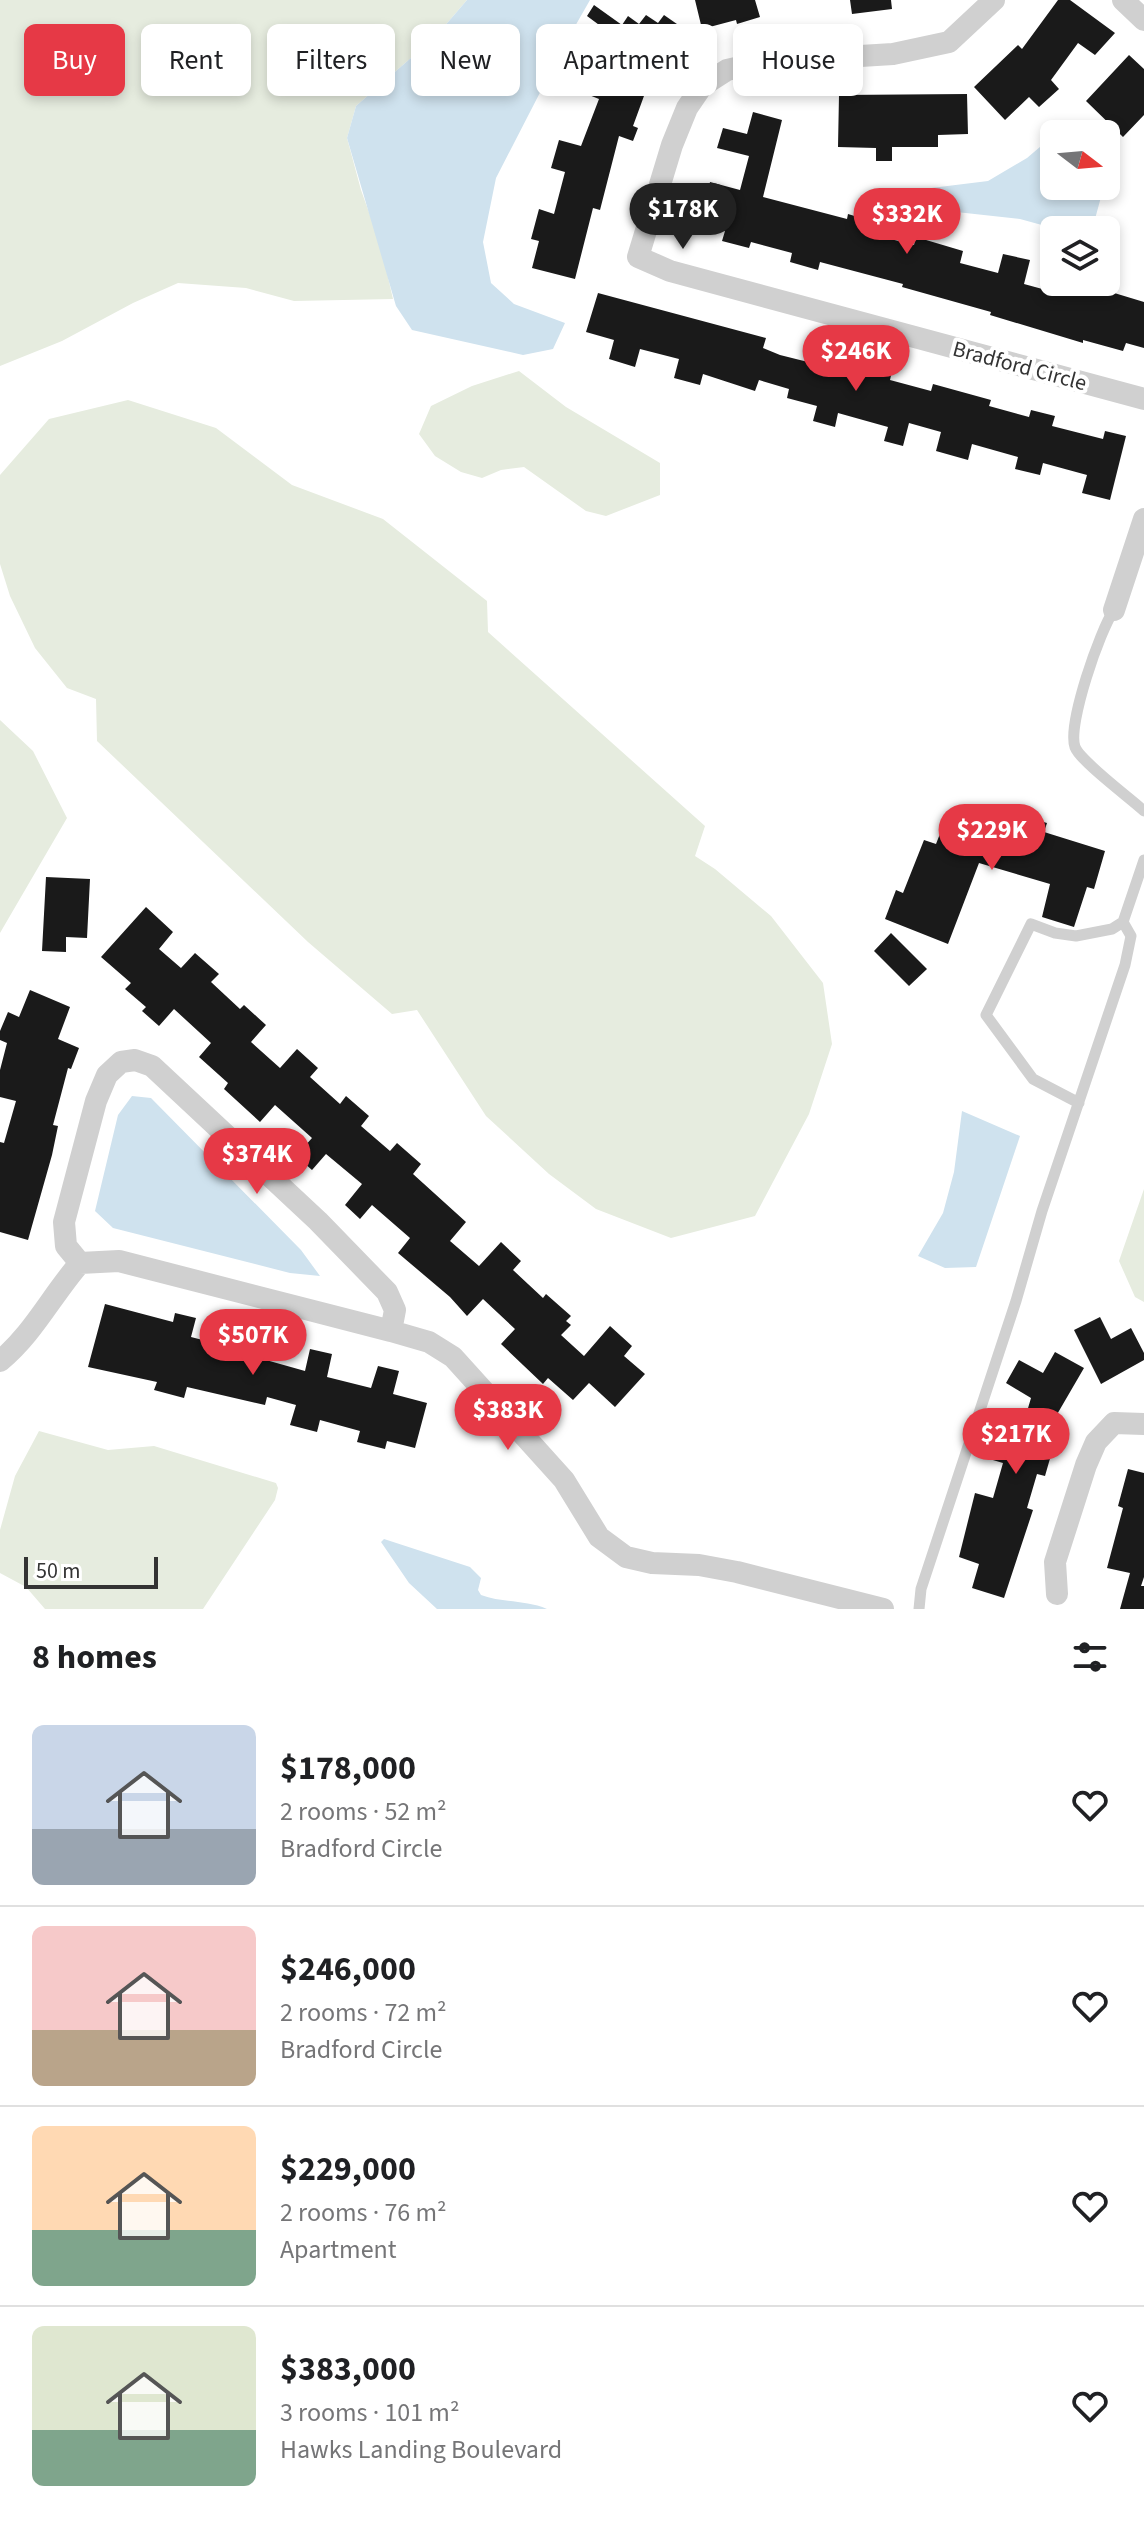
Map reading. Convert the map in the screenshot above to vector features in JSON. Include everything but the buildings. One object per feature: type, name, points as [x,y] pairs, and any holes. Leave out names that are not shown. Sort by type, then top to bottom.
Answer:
[{"type":"street","name":"Bradford Circle","points":[[994,0],[949,42],[893,54],[762,62],[727,70],[702,86],[687,108],[672,145],[638,257],[670,271],[1144,399]]},
{"type":"street","points":[[1123,0],[1144,20]]},
{"type":"street","points":[[1114,610],[1144,519]]},
{"type":"street","points":[[80,1263],[66,1246],[64,1222],[96,1101],[107,1075],[121,1062],[135,1060],[152,1066],[318,1221],[387,1292],[395,1310],[391,1331]]},
{"type":"street","points":[[0,1361],[20,1345],[57,1289],[80,1263],[119,1261],[391,1331],[429,1342],[453,1357],[564,1480],[599,1537],[626,1557],[652,1563],[699,1565],[737,1572],[883,1609]]},
{"type":"street","points":[[1057,1594],[1055,1562],[1096,1442],[1114,1423],[1144,1424]]},
{"type":"lane","points":[[1114,610],[1096,644],[1074,728],[1074,746],[1084,761],[1144,811]]},
{"type":"lane","points":[[1079,1103],[1033,1079],[986,1015],[1031,924],[1055,933],[1076,936],[1112,929],[1123,922],[1144,860]]},
{"type":"lane","points":[[919,1609],[921,1589],[1125,965],[1131,936],[1123,922]]},
{"type":"shaded area","points":[[0,0],[467,0],[446,24],[411,24],[411,58],[395,72],[395,24],[267,24],[267,96],[367,96],[356,106],[347,138],[380,243],[393,299],[294,301],[246,288],[178,283],[62,341],[0,366]]},
{"type":"shaded area","points":[[519,371],[566,407],[660,463],[660,495],[606,516],[586,511],[524,467],[501,470],[482,478],[461,472],[435,456],[419,434],[431,406],[472,386]]},
{"type":"shaded area","points":[[128,400],[216,428],[292,485],[383,519],[487,601],[488,632],[705,826],[695,856],[771,916],[823,983],[832,1044],[809,1114],[755,1216],[671,1238],[596,1209],[549,1174],[486,1116],[417,1010],[392,1014],[308,942],[97,741],[96,699],[67,688],[35,648],[10,596],[0,564],[0,475],[49,419]]},
{"type":"shaded area","points":[[0,720],[33,751],[67,818],[0,933]]},
{"type":"shaded area","points":[[1144,1189],[1144,1302],[1135,1297],[1119,1261]]},
{"type":"shaded area","points":[[39,1431],[108,1450],[154,1446],[276,1483],[275,1500],[203,1609],[45,1609],[26,1587],[0,1573],[0,1530],[15,1476]]},
{"type":"water","points":[[467,0],[590,0],[576,24],[536,24],[538,96],[496,178],[483,242],[491,283],[514,304],[565,323],[553,349],[523,355],[412,330],[396,306],[347,138],[356,106],[367,96],[395,96],[395,72],[411,58],[411,96],[520,96],[520,24],[446,24]]},
{"type":"water","points":[[1040,147],[1040,200],[1100,200],[1096,216],[1040,216],[1040,224],[1020,219],[929,209],[915,190],[988,181]]},
{"type":"water","points":[[132,1096],[151,1098],[301,1250],[320,1276],[290,1273],[113,1228],[95,1211],[118,1115]]},
{"type":"water","points":[[962,1111],[1020,1136],[976,1267],[945,1268],[918,1256],[943,1213],[954,1172]]},
{"type":"water","points":[[384,1539],[470,1567],[481,1578],[478,1590],[481,1595],[547,1609],[437,1609],[409,1583],[381,1542]]}]
